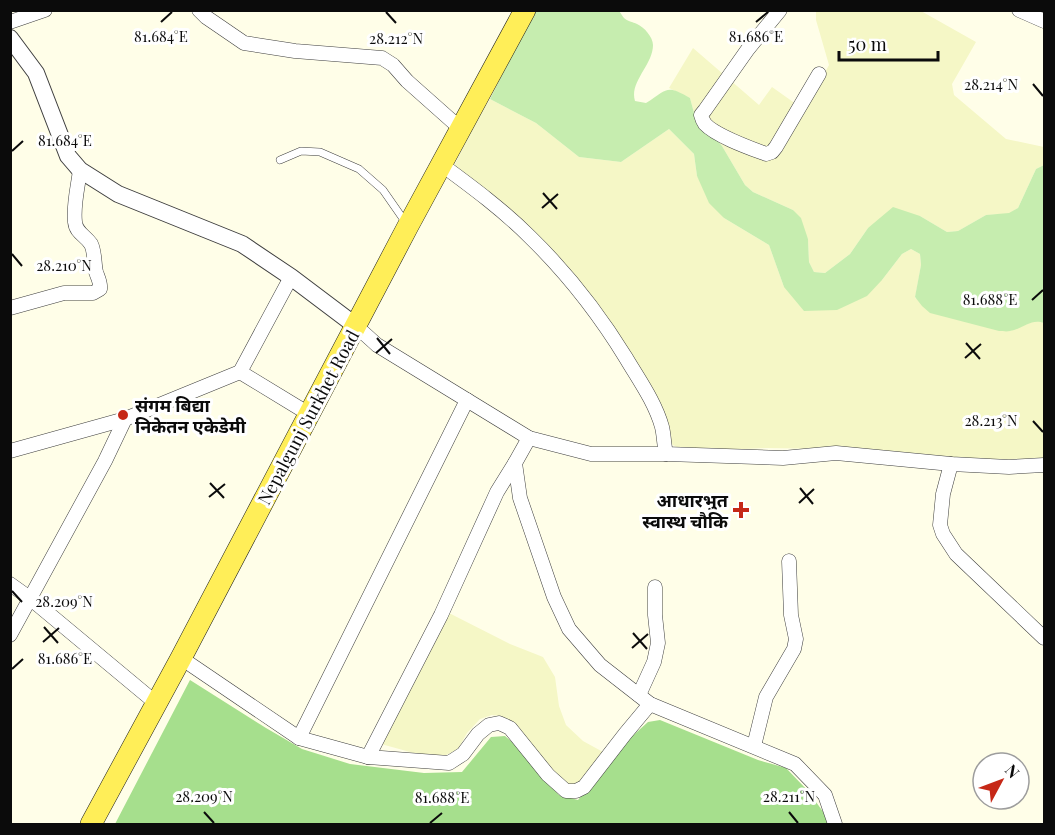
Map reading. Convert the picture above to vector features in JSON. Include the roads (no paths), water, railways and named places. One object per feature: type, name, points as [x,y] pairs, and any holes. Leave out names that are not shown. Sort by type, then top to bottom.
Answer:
[{"type":"main road","name":"Nepalgunj Surkhet Road","points":[[91,825],[525,10]]},
{"type":"street","points":[[10,22],[45,10]]},
{"type":"street","points":[[199,10],[206,18],[244,43],[295,51],[382,58],[393,65],[407,81],[461,129]]},
{"type":"street","points":[[780,10],[748,49],[705,110],[701,116],[703,121],[718,133],[743,145],[766,154],[772,152],[819,74]]},
{"type":"street","points":[[1019,10],[1044,21]]},
{"type":"street","points":[[10,38],[36,73],[68,156],[80,170],[117,194],[242,244],[291,277],[356,326],[377,345],[529,438],[591,454],[783,458],[836,453],[951,464],[1010,467],[1044,465]]},
{"type":"street","points":[[442,165],[484,197],[530,237],[591,306],[652,402],[662,428],[666,454]]},
{"type":"street","points":[[10,308],[64,293],[93,293],[100,290],[101,285],[90,243],[78,233],[75,222],[80,170]]},
{"type":"street","points":[[10,452],[125,419],[240,372],[291,277]]},
{"type":"street","points":[[240,372],[309,414]]},
{"type":"street","points":[[298,738],[468,400]]},
{"type":"street","points":[[10,635],[105,461],[125,419]]},
{"type":"street","points":[[368,757],[441,615],[497,492],[529,438]]},
{"type":"street","points":[[515,463],[520,498],[554,597],[569,629],[600,665],[650,704],[795,764],[825,795],[835,825]]},
{"type":"street","points":[[951,464],[943,494],[940,525],[943,534],[956,554],[1044,638]]},
{"type":"street","points":[[754,746],[766,698],[794,649],[796,639],[791,615],[789,561]]},
{"type":"street","points":[[10,584],[156,703]]},
{"type":"street","points":[[639,695],[654,662],[658,643],[655,587]]},
{"type":"street","points":[[181,658],[298,738],[368,757],[449,763],[463,754],[478,734],[489,725],[499,723],[510,728],[548,775],[566,791],[576,792],[584,787],[650,704]]},
{"type":"lane","points":[[280,160],[302,151],[320,152],[359,169],[382,190],[408,226]]},
{"type":"place","name":"संगम बिद्या निकेतन एकेडेमी","points":[[123,415]]},
{"type":"place","name":"आधारभुत स्वास्थ चौकि","points":[[741,510]]}]
